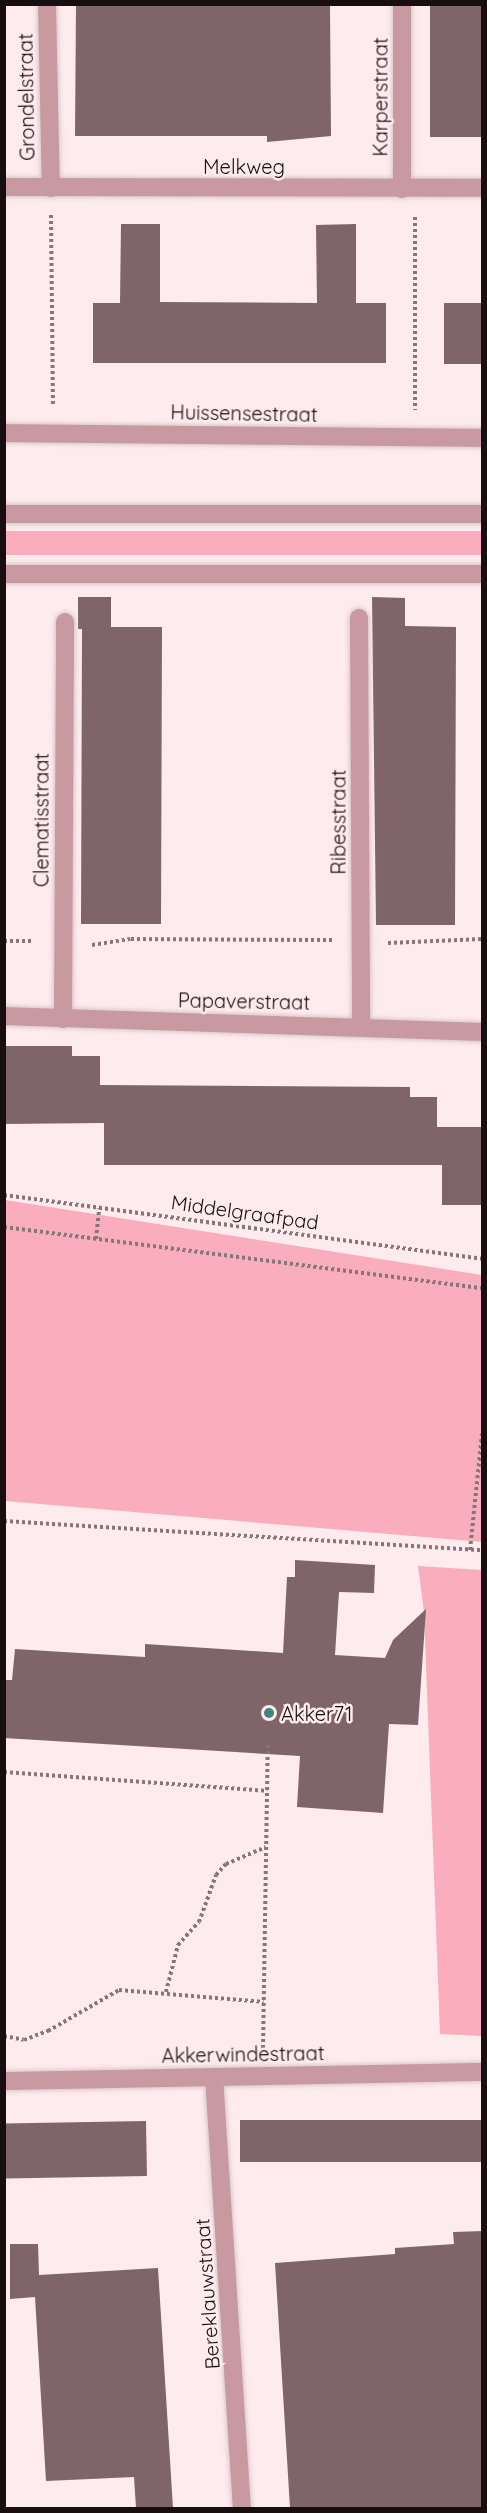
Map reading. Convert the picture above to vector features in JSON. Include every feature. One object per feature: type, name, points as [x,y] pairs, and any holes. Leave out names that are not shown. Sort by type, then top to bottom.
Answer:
[{"type":"street","name":"Grondelstraat","points":[[47,4],[51,188]]},
{"type":"street","name":"Karperstraat","points":[[402,4],[409,189]]},
{"type":"street","name":"Melkweg","points":[[4,188],[483,188]]},
{"type":"street","name":"Huissensestraat","points":[[4,433],[483,438]]},
{"type":"street","points":[[4,514],[483,514]]},
{"type":"street","points":[[4,574],[483,574]]},
{"type":"street","name":"Ribesstraat","points":[[359,618],[361,1025]]},
{"type":"street","name":"Clematisstraat","points":[[63,1019],[65,622]]},
{"type":"street","name":"Papaverstraat","points":[[4,1017],[361,1025],[483,1032]]},
{"type":"street","name":"Akkerwindestraat","points":[[4,2081],[483,2072]]},
{"type":"street","name":"Bereklauwstraat","points":[[214,2077],[242,2508]]},
{"type":"path","points":[[51,188],[54,433]]},
{"type":"path","points":[[409,189],[416,438]]},
{"type":"path","points":[[4,941],[63,940],[103,946],[131,939],[361,940],[416,944],[483,939]]},
{"type":"path","name":"Middelgraafpad","points":[[4,1195],[483,1259]]},
{"type":"path","points":[[96,1239],[99,1208]]},
{"type":"path","points":[[4,1227],[483,1288]]},
{"type":"path","points":[[470,1550],[483,1434]]},
{"type":"path","points":[[4,1521],[483,1550]]},
{"type":"path","points":[[263,2076],[268,1744]]},
{"type":"path","points":[[4,1772],[267,1791]]},
{"type":"path","points":[[166,1992],[178,1945],[199,1922],[216,1875],[226,1864],[266,1847]]},
{"type":"path","points":[[4,2036],[24,2040],[48,2031],[118,1990],[166,1992],[264,2002]]},
{"type":"shaded area","points":[[5,531],[482,531],[482,555],[5,555]]},
{"type":"shaded area","points":[[5,1200],[482,1275],[482,1542],[5,1501]]},
{"type":"shaded area","points":[[418,1566],[482,1570],[482,2036],[440,2034],[424,1612]]},
{"type":"building","points":[[76,4],[330,6],[331,136],[267,142],[267,136],[75,136]]},
{"type":"building","points":[[430,4],[481,4],[481,137],[430,137]]},
{"type":"building","points":[[121,224],[160,224],[160,302],[317,303],[316,225],[356,224],[356,303],[386,303],[386,363],[93,363],[93,303],[120,303]]},
{"type":"building","points":[[444,303],[482,303],[482,364],[444,364]]},
{"type":"building","points":[[78,597],[111,597],[111,627],[162,627],[161,924],[81,924],[82,629],[78,629]]},
{"type":"building","points":[[372,597],[405,598],[405,626],[456,627],[455,925],[376,925]]},
{"type":"building","points":[[4,1046],[72,1046],[72,1056],[100,1056],[100,1085],[410,1087],[410,1097],[437,1097],[437,1127],[483,1127],[483,1205],[442,1205],[442,1165],[104,1165],[104,1123],[4,1124]]},
{"type":"building","points":[[295,1560],[375,1565],[374,1593],[339,1592],[335,1655],[385,1658],[393,1640],[426,1609],[418,1725],[389,1724],[383,1813],[297,1807],[300,1756],[4,1738],[4,1680],[12,1680],[15,1649],[145,1657],[145,1644],[283,1653],[287,1577],[295,1577]]},
{"type":"building","points":[[240,2120],[482,2120],[482,2162],[240,2162]]},
{"type":"building","points":[[146,2121],[147,2176],[5,2178],[4,2123]]},
{"type":"building","points":[[483,2231],[483,2508],[290,2508],[275,2263],[395,2254],[395,2248],[454,2244],[453,2232]]},
{"type":"building","points":[[10,2244],[38,2244],[39,2275],[158,2268],[173,2508],[136,2508],[134,2477],[46,2481],[35,2297],[10,2299]]},
{"type":"place","name":"Akker71","points":[[269,1713]]}]
